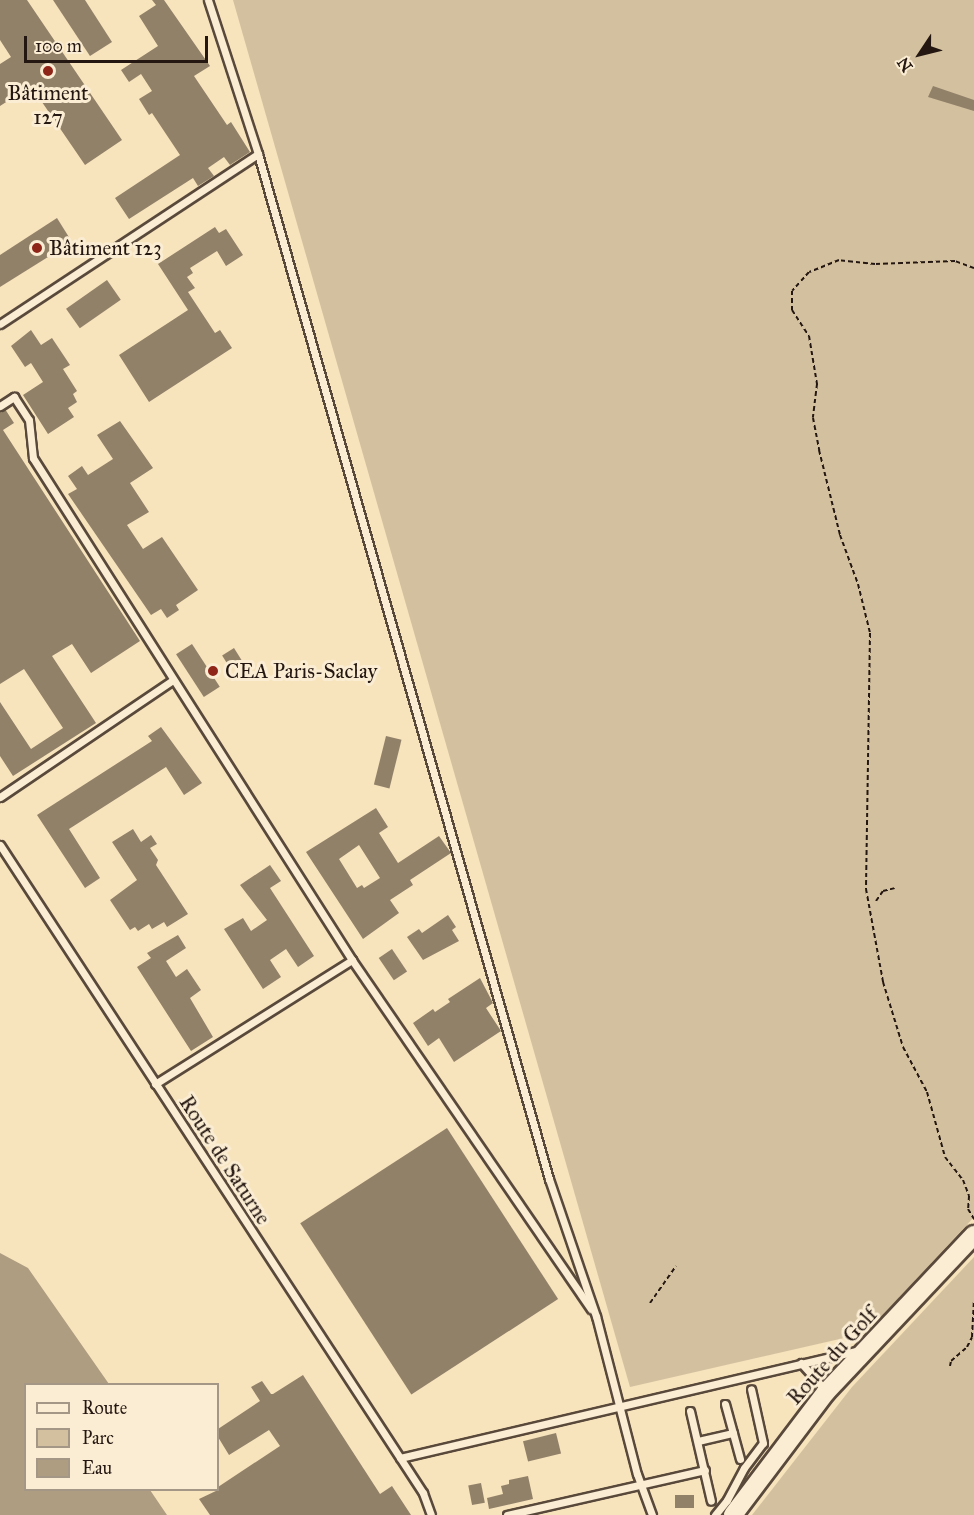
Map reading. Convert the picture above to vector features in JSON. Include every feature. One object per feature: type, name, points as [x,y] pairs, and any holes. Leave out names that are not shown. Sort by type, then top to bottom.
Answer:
[{"type":"street","name":"Route du Golf","points":[[733,1515],[826,1392],[974,1235]]},
{"type":"lane","points":[[208,0],[258,154],[549,1179],[596,1316],[641,1486],[652,1515]]},
{"type":"lane","points":[[0,324],[258,154]]},
{"type":"lane","points":[[0,406],[14,397],[24,412],[29,420],[33,458],[173,680],[352,960],[596,1316]]},
{"type":"lane","points":[[0,797],[173,680]]},
{"type":"lane","name":"Route de Saturne","points":[[0,845],[423,1493],[427,1513]]},
{"type":"lane","points":[[155,1084],[352,960]]},
{"type":"lane","points":[[400,1458],[854,1350],[865,1350]]},
{"type":"lane","points":[[801,1363],[826,1392]]},
{"type":"lane","points":[[715,1515],[727,1500],[744,1468],[764,1443],[751,1389]]},
{"type":"lane","points":[[725,1404],[740,1459]]},
{"type":"lane","points":[[690,1411],[711,1501]]},
{"type":"lane","points":[[698,1441],[733,1433]]},
{"type":"lane","points":[[507,1515],[705,1470]]},
{"type":"path","points":[[974,268],[955,261],[875,264],[839,260],[809,272],[792,291],[792,310],[809,336],[816,374],[813,418],[819,450],[840,535],[858,584],[870,633],[866,890],[883,982],[903,1047],[927,1092],[945,1157],[963,1180],[969,1196],[969,1213],[974,1219]]},
{"type":"path","points":[[876,901],[883,891],[895,888]]},
{"type":"path","points":[[969,1213],[974,1208]]},
{"type":"path","points":[[650,1303],[676,1266]]},
{"type":"path","points":[[950,1366],[951,1361],[967,1347],[972,1337],[974,1301]]},
{"type":"green space","points":[[233,0],[974,0],[974,1217],[866,1333],[630,1387]]},
{"type":"green space","points":[[974,1257],[974,1515],[752,1515],[852,1387]]},
{"type":"water","points":[[0,1253],[28,1268],[108,1383],[24,1383],[24,1491],[151,1491],[167,1515],[0,1515]]},
{"type":"building","name":"Bâtiment 127","points":[[0,0],[27,0],[122,140],[85,165],[31,86],[0,106],[0,64],[11,57],[0,40]]},
{"type":"building","points":[[53,0],[85,0],[112,42],[90,56]]},
{"type":"building","points":[[152,0],[164,0],[210,66],[194,76],[227,125],[231,122],[250,152],[230,165],[224,157],[208,168],[214,176],[198,186],[193,178],[129,219],[115,198],[180,155],[152,113],[149,115],[139,99],[152,91],[141,74],[129,82],[121,70],[158,46],[139,16],[156,5]]},
{"type":"building","points":[[933,86],[974,100],[974,111],[928,97]]},
{"type":"building","name":"Bâtiment 123","points":[[57,218],[72,242],[0,287],[0,255]]},
{"type":"building","points":[[215,227],[219,233],[226,229],[243,255],[226,266],[217,251],[190,268],[193,273],[187,277],[195,288],[188,292],[215,333],[220,330],[232,348],[149,402],[119,355],[188,310],[158,264]]},
{"type":"building","points":[[107,280],[121,300],[80,328],[66,309]]},
{"type":"building","points":[[31,330],[41,345],[52,338],[70,365],[63,369],[77,391],[73,394],[77,402],[68,408],[74,417],[48,434],[23,395],[43,382],[31,363],[25,367],[11,346]]},
{"type":"building","points":[[5,409],[14,423],[3,430],[140,641],[91,673],[72,644],[52,656],[96,723],[13,776],[0,756],[0,702],[31,749],[63,728],[24,669],[0,684],[0,412]]},
{"type":"building","points":[[120,421],[153,468],[130,483],[149,512],[127,525],[143,549],[162,537],[198,590],[176,605],[179,610],[167,618],[161,609],[151,615],[68,494],[77,489],[68,476],[82,466],[88,475],[113,459],[97,435]]},
{"type":"building","points":[[192,644],[220,687],[204,697],[176,654]]},
{"type":"building","points":[[234,648],[242,661],[230,668],[222,655]]},
{"type":"building","points":[[161,727],[202,783],[184,795],[166,767],[69,829],[100,878],[85,888],[37,815],[152,741],[148,736]]},
{"type":"building","points":[[386,736],[402,740],[389,788],[374,785]]},
{"type":"building","points":[[376,808],[388,827],[379,833],[398,863],[439,836],[451,853],[410,880],[413,885],[390,900],[399,913],[363,939],[306,852]],"holes":[[[359,845],[380,878],[364,888],[362,885],[357,888],[339,859]]]},
{"type":"building","points":[[133,829],[141,842],[151,835],[157,844],[150,848],[158,860],[156,865],[188,914],[167,927],[164,922],[152,929],[149,924],[138,931],[135,927],[130,930],[110,900],[137,880],[112,842]]},
{"type":"building","points":[[270,865],[281,881],[270,888],[314,956],[298,967],[286,949],[270,960],[281,977],[263,989],[224,929],[243,918],[251,931],[267,920],[240,885]]},
{"type":"building","points":[[448,915],[456,927],[452,930],[459,941],[423,960],[407,937],[419,929],[422,933]]},
{"type":"building","points":[[178,935],[186,948],[166,961],[176,977],[187,969],[201,990],[190,998],[213,1037],[191,1051],[137,967],[151,958],[147,953]]},
{"type":"building","points":[[392,949],[407,971],[394,980],[379,958]]},
{"type":"building","points":[[480,978],[493,1003],[486,1008],[501,1031],[454,1062],[439,1038],[428,1046],[413,1023],[433,1009],[435,1012],[450,1002],[448,999]]},
{"type":"building","points":[[447,1128],[558,1299],[411,1394],[300,1223]]},
{"type":"building","points":[[303,1375],[380,1494],[392,1486],[411,1515],[210,1515],[199,1499],[219,1491],[219,1486],[280,1446],[269,1430],[229,1455],[219,1439],[219,1428],[260,1401],[251,1387],[262,1381],[273,1394]]},
{"type":"building","points":[[556,1433],[561,1453],[528,1462],[523,1441]]},
{"type":"building","points":[[528,1476],[533,1499],[489,1509],[487,1498],[503,1494],[501,1486],[509,1484],[509,1480]]},
{"type":"building","points":[[481,1483],[485,1503],[472,1505],[468,1485]]},
{"type":"building","points":[[675,1495],[694,1495],[694,1508],[675,1508]]},
{"type":"place","name":"Bâtiment 127","points":[[48,71]]},
{"type":"place","name":"Bâtiment 123","points":[[37,248]]},
{"type":"place","name":"CEA Paris-Saclay","points":[[213,671]]}]
